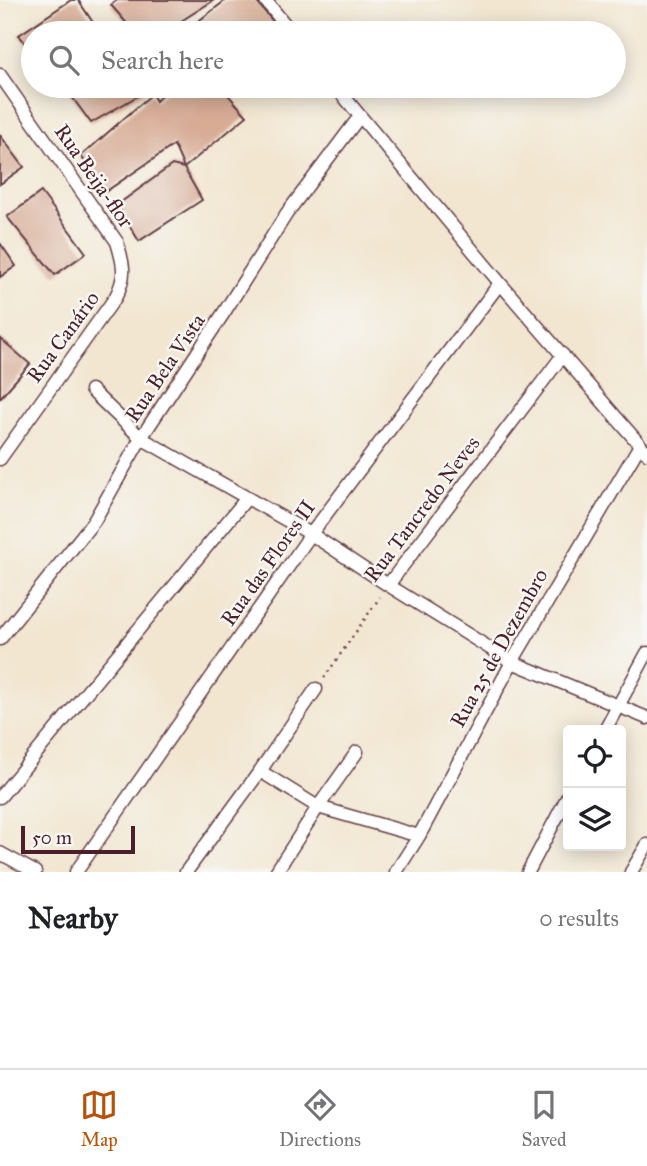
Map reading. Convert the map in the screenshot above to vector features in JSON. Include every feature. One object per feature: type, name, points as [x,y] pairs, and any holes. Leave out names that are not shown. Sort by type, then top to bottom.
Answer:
[{"type":"street","points":[[265,0],[282,21]]},
{"type":"street","name":"Rua Beija-flor","points":[[0,75],[117,242],[124,268]]},
{"type":"street","points":[[345,98],[644,449]]},
{"type":"street","name":"Rua Bela Vista","points":[[0,639],[94,520],[141,438],[287,214],[360,116]]},
{"type":"street","name":"Rua Canário","points":[[0,459],[115,298],[123,285],[124,268]]},
{"type":"street","name":"Rua das Flores II","points":[[76,872],[311,534],[500,283]]},
{"type":"street","name":"Rua Tancredo Neves","points":[[388,585],[563,355]]},
{"type":"street","points":[[91,390],[141,438],[311,534],[512,662],[647,718]]},
{"type":"street","name":"Rua 25 de Dezembro","points":[[396,872],[419,836],[512,662],[644,449]]},
{"type":"street","points":[[0,797],[247,498]]},
{"type":"street","points":[[608,725],[647,653]]},
{"type":"street","points":[[186,872],[316,689]]},
{"type":"street","points":[[276,872],[357,752]]},
{"type":"street","points":[[260,771],[318,807],[419,836]]},
{"type":"street","points":[[528,872],[563,806]]},
{"type":"street","points":[[631,872],[647,845]]},
{"type":"street","points":[[0,853],[35,872]]},
{"type":"path","name":"Rua Tancredo Neves","points":[[316,689],[388,585]]},
{"type":"building","points":[[71,0],[78,0],[92,21],[40,21]]},
{"type":"building","points":[[117,0],[214,0],[181,21],[125,21],[111,5]]},
{"type":"building","points":[[226,0],[255,0],[273,21],[198,21]]},
{"type":"building","points":[[73,98],[134,98],[91,123]]},
{"type":"building","points":[[147,98],[154,98],[156,101],[159,98],[231,98],[247,116],[184,168],[174,145],[105,192],[81,156]]},
{"type":"building","points":[[0,135],[24,167],[0,184]]},
{"type":"building","points":[[172,165],[184,168],[202,200],[139,241],[117,205]]},
{"type":"building","points":[[41,192],[86,253],[55,275],[7,217]]},
{"type":"building","points":[[0,243],[16,266],[0,277]]},
{"type":"building","points":[[0,338],[30,364],[0,398]]}]
